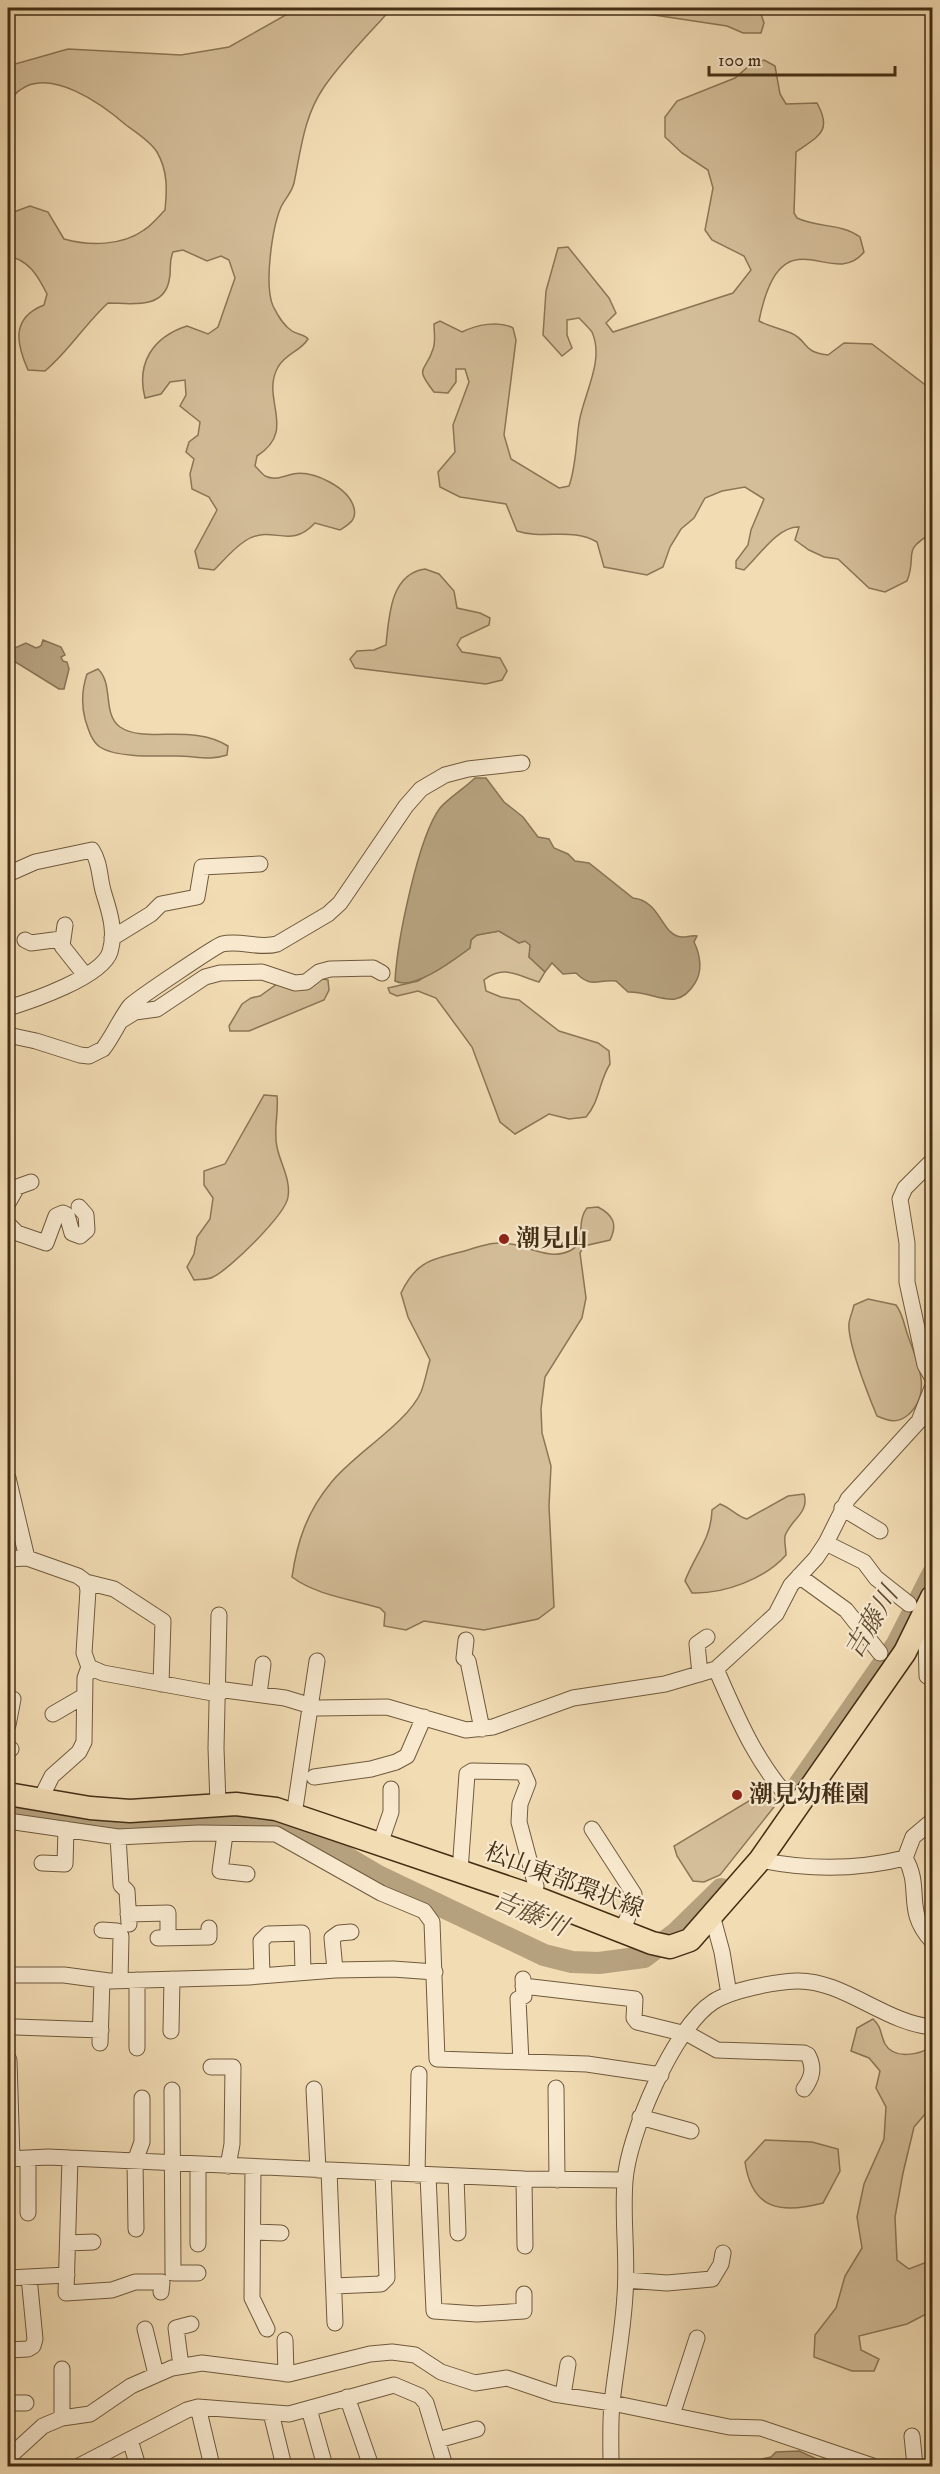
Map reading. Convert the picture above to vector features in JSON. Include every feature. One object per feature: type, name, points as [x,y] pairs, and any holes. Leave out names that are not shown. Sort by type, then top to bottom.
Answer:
[{"type":"main road","name":"松山東部環状線","points":[[8,1794],[130,1811],[218,1804],[257,1806],[294,1815],[460,1871],[661,1945],[690,1940],[760,1860],[791,1800],[905,1652],[924,1637],[933,1597]]},
{"type":"street","points":[[8,1035],[89,1056],[103,1050],[135,1001],[219,945],[239,943],[270,946],[328,914],[340,903],[406,806],[432,782],[468,769],[522,764]]},
{"type":"street","points":[[8,874],[35,862],[92,850],[100,866],[104,894],[111,910],[112,938],[110,953],[105,962],[36,1000],[8,1008]]},
{"type":"street","points":[[112,938],[151,914],[161,903],[197,897],[202,867],[260,864]]},
{"type":"street","points":[[25,940],[31,943],[63,932],[65,952],[79,965],[85,975]]},
{"type":"street","points":[[122,1020],[135,1012],[157,1009],[205,977],[220,973],[262,972],[295,983],[306,982],[319,972],[330,969],[373,968],[382,973]]},
{"type":"street","points":[[933,1161],[905,1188],[900,1199],[907,1243],[907,1282],[925,1365],[933,1377]]},
{"type":"street","points":[[8,1203],[17,1187],[31,1182]]},
{"type":"street","points":[[8,1224],[17,1233],[46,1243],[56,1216],[63,1213],[67,1215],[72,1233],[80,1236],[87,1230],[87,1221],[79,1207]]},
{"type":"street","points":[[89,1667],[103,1673],[218,1694],[225,1689],[285,1698],[310,1705],[387,1707],[466,1730],[482,1729],[519,1719],[573,1698],[665,1684],[716,1669],[776,1614],[791,1585],[826,1542],[842,1508],[911,1433],[919,1421],[933,1388]]},
{"type":"street","points":[[8,1478],[27,1558]]},
{"type":"street","points":[[842,1508],[880,1531]]},
{"type":"street","points":[[826,1542],[864,1562],[876,1578],[909,1604]]},
{"type":"street","points":[[8,1559],[27,1558],[78,1576],[86,1582],[114,1588],[162,1621],[161,1684]]},
{"type":"street","points":[[799,1576],[846,1610],[880,1653]]},
{"type":"street","points":[[40,1800],[52,1776],[79,1752],[87,1732],[84,1696],[85,1678],[89,1667],[84,1653],[88,1590],[86,1582]]},
{"type":"street","points":[[218,1804],[219,1615]]},
{"type":"street","points":[[700,1674],[697,1644],[707,1637]]},
{"type":"street","points":[[924,1637],[927,1676],[933,1679]]},
{"type":"street","points":[[466,1640],[464,1658],[468,1661],[482,1729]]},
{"type":"street","points":[[294,1815],[317,1661]]},
{"type":"street","points":[[259,1694],[263,1664]]},
{"type":"street","points":[[716,1669],[736,1714],[765,1768],[791,1800]]},
{"type":"street","points":[[53,1714],[84,1696]]},
{"type":"street","points":[[8,1725],[13,1699]]},
{"type":"street","points":[[314,1777],[371,1769],[396,1762],[407,1756],[409,1745],[424,1717]]},
{"type":"street","points":[[460,1871],[467,1774],[472,1771],[523,1772],[528,1783],[520,1804],[519,1822],[536,1886],[533,1897]]},
{"type":"street","points":[[380,1844],[391,1812],[391,1789]]},
{"type":"street","points":[[8,1821],[118,1836],[276,1834],[381,1893],[424,1911],[432,1922],[437,2059],[587,2064],[661,2075]]},
{"type":"street","points":[[933,1821],[913,1837],[905,1858],[913,1886],[916,1919],[933,1941]]},
{"type":"street","points":[[42,1863],[65,1864],[66,1829]]},
{"type":"street","points":[[225,1834],[220,1871],[247,1874]]},
{"type":"street","points":[[591,1835],[634,1894],[633,1905],[622,1931]]},
{"type":"street","points":[[118,1836],[120,1885],[127,1891],[128,1919],[168,1913],[163,1938],[209,1937],[209,1928]]},
{"type":"street","points":[[760,1860],[799,1868],[867,1866],[905,1858]]},
{"type":"street","points":[[712,1916],[729,1994]]},
{"type":"street","points":[[102,1930],[117,1931],[121,1936],[120,1981]]},
{"type":"street","points":[[334,1970],[332,1938],[339,1933],[351,1932]]},
{"type":"street","points":[[262,1976],[261,1941],[268,1934],[302,1933],[303,1972]]},
{"type":"street","points":[[8,1975],[64,1975],[120,1981],[262,1976],[334,1970],[393,1969],[435,1972]]},
{"type":"street","points":[[171,2031],[172,1979]]},
{"type":"street","points":[[16,2027],[100,2037],[102,1980]]},
{"type":"street","points":[[138,1980],[138,2048]]},
{"type":"street","points":[[611,2466],[612,2403],[626,2280],[625,2180],[640,2117],[684,2034],[701,2011],[729,1994],[784,1982],[813,1982],[902,2020],[933,2027]]},
{"type":"street","points":[[521,2062],[518,1999],[524,1996],[523,1983],[635,1999],[634,2018],[637,2022],[684,2034],[727,2052],[804,2053],[808,2055],[813,2068],[810,2080],[804,2089]]},
{"type":"street","points":[[12,2060],[10,2159],[70,2158],[524,2180],[625,2180]]},
{"type":"street","points":[[211,2067],[233,2067],[232,2144],[228,2166]]},
{"type":"street","points":[[419,2074],[428,2291],[434,2312],[477,2314],[524,2312],[524,2294]]},
{"type":"street","points":[[556,2088],[557,2180]]},
{"type":"street","points":[[314,2089],[321,2112],[323,2170],[334,2286],[335,2323]]},
{"type":"street","points":[[172,2090],[173,2273],[190,2277]]},
{"type":"street","points":[[137,2229],[135,2161],[142,2142],[142,2098]]},
{"type":"street","points":[[640,2117],[691,2131]]},
{"type":"street","points":[[28,2158],[28,2212]]},
{"type":"street","points":[[70,2158],[66,2293],[112,2290],[135,2282],[162,2282],[161,2292]]},
{"type":"street","points":[[198,2164],[198,2244]]},
{"type":"street","points":[[253,2167],[252,2298],[267,2329]]},
{"type":"street","points":[[334,2286],[381,2284],[387,2278],[383,2173]]},
{"type":"street","points":[[456,2176],[458,2233]]},
{"type":"street","points":[[524,2180],[528,2239]]},
{"type":"street","points":[[253,2232],[281,2233]]},
{"type":"street","points":[[68,2243],[93,2242]]},
{"type":"street","points":[[626,2280],[667,2283],[712,2279],[721,2264],[723,2253]]},
{"type":"street","points":[[8,2278],[67,2275]]},
{"type":"street","points":[[8,2350],[33,2346],[29,2277]]},
{"type":"street","points":[[181,2366],[176,2328],[191,2324]]},
{"type":"street","points":[[144,2329],[156,2374]]},
{"type":"street","points":[[672,2415],[697,2338]]},
{"type":"street","points":[[285,2340],[286,2374]]},
{"type":"street","points":[[8,2458],[43,2426],[62,2418],[90,2414],[131,2386],[156,2374],[181,2366],[202,2363],[286,2374],[303,2372],[370,2354],[392,2352],[415,2355],[441,2372],[475,2383],[507,2379],[563,2395],[729,2427],[760,2428],[873,2466]]},
{"type":"street","points":[[563,2395],[568,2364]]},
{"type":"street","points":[[62,2369],[62,2418]]},
{"type":"street","points":[[80,2466],[187,2410],[198,2407],[289,2414],[382,2386],[394,2385],[420,2396],[426,2403],[445,2466]]},
{"type":"street","points":[[347,2397],[370,2466]]},
{"type":"street","points":[[8,2403],[26,2403]]},
{"type":"street","points":[[198,2407],[212,2466]]},
{"type":"street","points":[[309,2409],[325,2466]]},
{"type":"street","points":[[271,2414],[284,2466]]},
{"type":"street","points":[[438,2440],[477,2429]]},
{"type":"street","points":[[912,2436],[915,2466]]},
{"type":"street","points":[[130,2440],[138,2466]]},
{"type":"shaded area","points":[[298,8],[392,8],[340,66],[317,98],[304,133],[293,186],[278,216],[270,256],[269,285],[273,306],[286,326],[308,339],[285,358],[278,367],[273,391],[277,425],[275,436],[269,446],[257,456],[255,466],[269,477],[276,478],[301,473],[330,482],[351,501],[354,516],[352,521],[340,530],[315,523],[297,535],[255,536],[237,547],[214,570],[199,568],[195,551],[217,510],[209,497],[192,489],[190,474],[194,459],[186,452],[189,442],[198,435],[200,422],[180,406],[186,395],[185,380],[170,382],[161,394],[145,398],[143,374],[150,353],[165,337],[187,326],[208,334],[218,327],[235,278],[229,260],[221,256],[207,261],[183,250],[173,252],[169,281],[160,297],[144,303],[108,303],[45,371],[28,370],[19,341],[21,324],[33,310],[44,305],[47,294],[27,265],[8,256],[8,214],[30,206],[48,212],[64,239],[84,243],[116,242],[144,230],[165,210],[166,181],[161,159],[143,137],[91,99],[76,91],[46,83],[33,84],[18,91],[8,104],[8,66],[68,49],[181,55],[229,47]]},
{"type":"shaded area","points":[[638,8],[759,8],[764,23],[761,33],[743,33],[727,26],[641,13]]},
{"type":"shaded area","points":[[764,60],[775,66],[780,94],[786,104],[817,103],[824,121],[817,137],[796,152],[794,213],[797,218],[805,221],[837,227],[853,233],[860,237],[864,252],[851,262],[837,264],[793,260],[780,269],[769,288],[759,321],[797,336],[809,349],[819,354],[828,355],[844,343],[872,344],[932,390],[932,533],[922,539],[913,549],[907,581],[885,592],[869,588],[838,559],[824,557],[795,540],[799,527],[791,528],[776,536],[744,570],[736,568],[736,561],[748,545],[751,530],[764,499],[745,487],[722,491],[705,498],[694,518],[681,529],[670,547],[663,567],[647,575],[604,567],[597,542],[588,538],[568,534],[537,534],[517,531],[506,504],[460,497],[440,487],[438,472],[455,452],[453,425],[469,382],[465,369],[456,369],[456,382],[448,393],[434,392],[424,377],[423,369],[434,346],[434,324],[440,321],[462,332],[488,324],[501,324],[513,328],[516,340],[504,435],[511,459],[559,488],[569,486],[571,479],[581,412],[592,378],[596,355],[592,332],[579,318],[567,320],[567,335],[572,348],[562,356],[543,335],[546,291],[558,248],[568,247],[609,298],[616,313],[606,323],[613,332],[733,293],[751,270],[744,256],[712,240],[705,230],[713,188],[708,170],[682,153],[665,137],[665,117],[677,101],[735,78],[749,66]]},
{"type":"shaded area","points":[[425,569],[439,574],[454,591],[457,608],[480,613],[490,618],[489,625],[461,638],[457,645],[462,652],[500,658],[507,671],[502,680],[486,684],[355,668],[350,659],[357,651],[374,650],[386,645],[390,610],[398,588],[413,573]]},
{"type":"shaded area","points":[[43,640],[61,647],[65,655],[61,657],[67,662],[69,669],[64,689],[59,689],[9,658],[8,651],[26,643],[36,648],[41,646]]},
{"type":"shaded area","points":[[98,669],[106,683],[111,715],[120,727],[142,734],[185,734],[214,739],[228,746],[227,755],[208,758],[137,756],[107,751],[100,747],[89,730],[83,702],[87,674]]},
{"type":"shaded area","points":[[475,778],[486,778],[504,802],[523,817],[538,837],[549,839],[554,848],[568,854],[575,861],[589,863],[633,898],[650,905],[670,931],[683,937],[697,936],[694,942],[700,968],[698,978],[688,992],[680,997],[665,999],[628,992],[616,981],[591,982],[576,973],[563,974],[552,963],[545,972],[529,957],[530,945],[525,941],[519,943],[499,931],[477,935],[471,940],[470,948],[423,978],[413,982],[395,981],[404,917],[424,842],[440,808]]},
{"type":"shaded area","points":[[499,931],[519,943],[525,941],[531,945],[529,957],[545,972],[539,982],[505,972],[491,975],[484,980],[486,991],[501,997],[519,1000],[559,1031],[598,1043],[609,1051],[610,1064],[591,1111],[586,1117],[569,1119],[549,1114],[515,1134],[500,1122],[472,1047],[436,998],[418,991],[397,996],[390,993],[388,988],[418,981],[470,948],[471,940],[477,935]]},
{"type":"shaded area","points":[[319,978],[328,980],[329,990],[324,1000],[249,1031],[230,1031],[229,1026],[242,1004],[251,998],[260,996],[277,984]]},
{"type":"shaded area","points":[[264,1095],[277,1096],[276,1141],[289,1190],[285,1205],[268,1228],[231,1264],[211,1278],[194,1280],[187,1267],[194,1254],[197,1237],[210,1219],[213,1198],[204,1185],[204,1171],[225,1164]]},
{"type":"shaded area","points":[[598,1207],[613,1220],[614,1229],[610,1240],[584,1246],[580,1253],[586,1298],[582,1318],[545,1377],[541,1409],[542,1433],[551,1466],[549,1506],[554,1607],[538,1619],[484,1630],[424,1621],[406,1630],[384,1626],[385,1613],[380,1608],[322,1592],[292,1577],[304,1528],[315,1505],[340,1473],[404,1416],[421,1392],[430,1360],[408,1317],[401,1293],[415,1272],[438,1258],[495,1243],[511,1244],[542,1253],[565,1253],[573,1249],[579,1241],[582,1219],[587,1208]]},
{"type":"shaded area","points":[[868,1299],[896,1305],[919,1366],[920,1397],[908,1415],[897,1421],[877,1416],[851,1343],[849,1323],[854,1305]]},
{"type":"shaded area","points":[[804,1494],[805,1501],[802,1511],[785,1536],[786,1555],[777,1564],[755,1578],[730,1588],[692,1593],[685,1581],[706,1539],[712,1510],[720,1504],[747,1519],[788,1496]]},
{"type":"shaded area","points":[[767,1790],[775,1800],[774,1807],[720,1875],[704,1882],[693,1881],[677,1856],[674,1846]]},
{"type":"shaded area","points":[[873,2019],[885,2044],[894,2052],[914,2054],[932,2046],[932,2106],[914,2127],[895,2217],[897,2260],[909,2269],[932,2260],[932,2311],[907,2324],[859,2336],[861,2350],[879,2359],[874,2371],[852,2371],[814,2357],[815,2335],[836,2308],[845,2276],[862,2248],[857,2217],[864,2184],[884,2139],[886,2107],[876,2088],[880,2071],[869,2058],[851,2051],[857,2028]]},
{"type":"shaded area","points":[[765,2140],[812,2142],[838,2149],[840,2171],[823,2203],[782,2208],[762,2199],[754,2190],[745,2162]]},
{"type":"shaded area","points":[[799,2451],[817,2459],[821,2466],[760,2466],[762,2459],[771,2457],[776,2452]]},
{"type":"waterway","name":"吉藤川","points":[[791,1796],[897,1644],[932,1575]]},
{"type":"waterway","name":"吉藤川","points":[[8,1808],[124,1826],[220,1822],[281,1824],[302,1831],[378,1876],[544,1955],[572,1962],[599,1963],[644,1957],[676,1933],[721,1889]]},
{"type":"place","name":"潮見山","points":[[504,1239]]},
{"type":"place","name":"潮見幼稚園","points":[[737,1795]]}]
